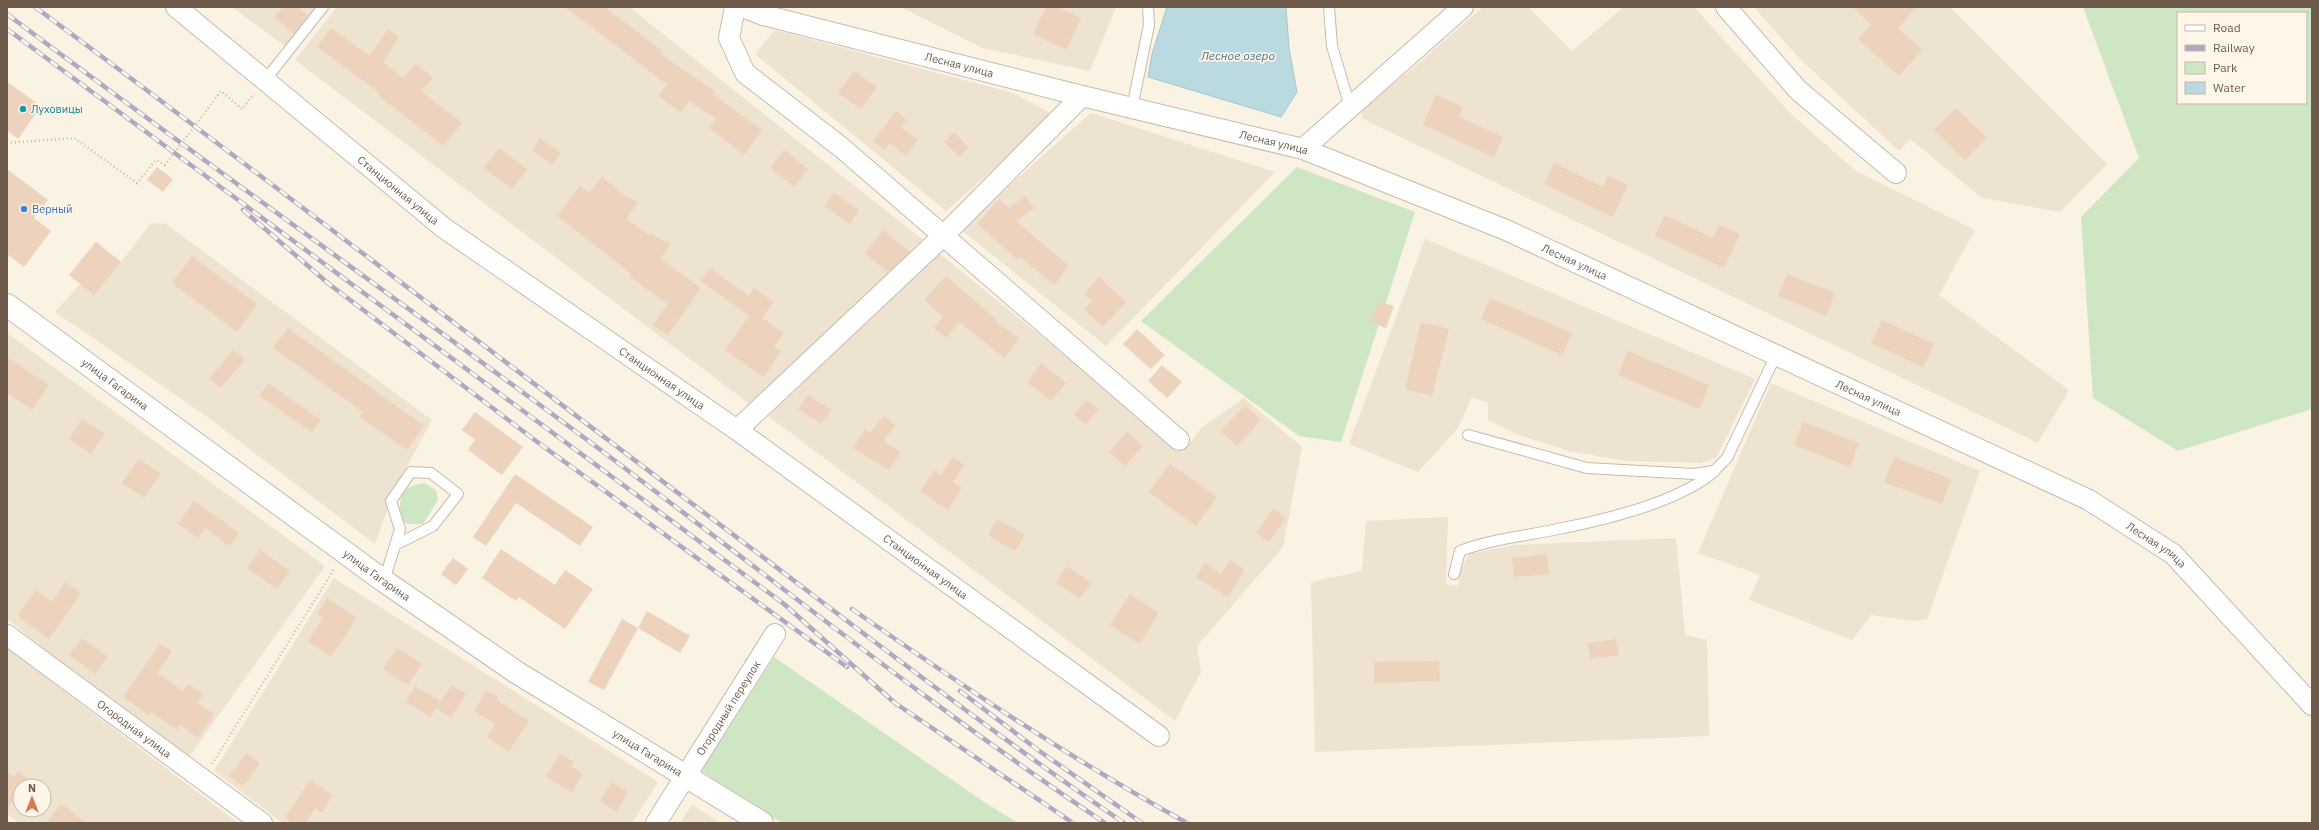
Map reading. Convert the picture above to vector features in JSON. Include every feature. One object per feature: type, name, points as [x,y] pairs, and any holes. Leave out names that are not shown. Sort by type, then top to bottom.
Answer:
[{"type":"street","name":"Станционная улица","points":[[176,7],[266,79],[444,228],[737,430],[1159,736]]},
{"type":"street","points":[[735,7],[729,38],[745,73],[842,148],[1179,440]]},
{"type":"street","name":"Лесная улица","points":[[743,7],[763,15],[1082,96],[1303,149],[1506,230],[2089,500],[2173,554],[2312,705]]},
{"type":"street","points":[[1303,149],[1463,7]]},
{"type":"street","points":[[1726,7],[1798,90],[1896,173]]},
{"type":"street","points":[[737,430],[944,236],[1082,96]]},
{"type":"street","name":"улица Гагарина","points":[[7,305],[344,554],[516,672],[687,775],[762,823]]},
{"type":"street","name":"Огородный переулок","points":[[656,823],[774,634]]},
{"type":"street","name":"Огородная улица","points":[[7,635],[262,823]]},
{"type":"lane","points":[[266,79],[323,7]]},
{"type":"lane","points":[[1132,108],[1149,25],[1148,7]]},
{"type":"lane","points":[[1329,7],[1332,46],[1350,107]]},
{"type":"lane","points":[[1454,574],[1460,551],[1481,543],[1559,529],[1644,506],[1699,484],[1727,458],[1776,355]]},
{"type":"lane","points":[[1468,435],[1587,468],[1694,474],[1714,471]]},
{"type":"lane","points":[[384,581],[395,545],[400,529],[390,501],[411,472],[431,473],[458,494],[433,526],[395,545]]},
{"type":"path","points":[[7,144],[74,138],[137,183],[156,160],[165,165],[221,91],[242,109],[266,79]]},
{"type":"path","points":[[202,779],[344,554]]},
{"type":"shaded area","points":[[232,7],[317,7],[286,47]]},
{"type":"shaded area","points":[[337,7],[629,7],[923,240],[891,275],[752,406],[295,60]]},
{"type":"shaded area","points":[[901,7],[1116,7],[1090,71],[983,48]]},
{"type":"shaded area","points":[[1483,7],[1528,7],[1572,51],[1624,7],[1694,7],[1791,114],[1856,171],[1975,230],[1939,295],[2069,390],[2038,443],[1363,119],[1361,110],[1412,69]]},
{"type":"shaded area","points":[[1754,7],[1950,7],[2107,164],[2060,212],[1982,198],[1910,139],[1899,151],[1800,59]]},
{"type":"shaded area","points":[[775,30],[1013,93],[1054,115],[946,211],[755,54]]},
{"type":"shaded area","points":[[1091,113],[1275,172],[1106,346],[960,229]]},
{"type":"shaded area","points":[[151,223],[166,224],[432,420],[395,489],[375,544],[202,413],[55,312],[80,284],[69,275],[96,242],[121,262]]},
{"type":"shaded area","points":[[1425,239],[1755,379],[1716,458],[1701,463],[1626,461],[1569,451],[1516,434],[1488,420],[1488,402],[1471,398],[1458,428],[1418,472],[1349,444]]},
{"type":"shaded area","points":[[939,253],[1183,452],[1202,427],[1244,398],[1302,447],[1283,547],[1197,646],[1201,672],[1175,721],[768,416]]},
{"type":"shaded area","points":[[7,333],[325,566],[186,761],[7,619]]},
{"type":"shaded area","points":[[1771,383],[1980,471],[1927,619],[1913,621],[1871,615],[1852,640],[1749,600],[1760,575],[1698,553]]},
{"type":"shaded area","points":[[1448,517],[1446,584],[1458,586],[1460,572],[1469,554],[1514,545],[1676,538],[1685,635],[1707,640],[1709,736],[1315,752],[1311,582],[1362,571],[1366,521]]},
{"type":"shaded area","points":[[334,578],[658,782],[632,823],[283,823],[214,771]]},
{"type":"shaded area","points":[[7,648],[238,823],[18,823],[7,814]]},
{"type":"shaded area","points":[[692,805],[721,823],[680,823]]},
{"type":"green space","points":[[2083,7],[2312,7],[2312,409],[2178,451],[2093,398],[2081,217],[2139,158]]},
{"type":"green space","points":[[1297,167],[1415,212],[1341,442],[1299,436],[1141,321]]},
{"type":"green space","points":[[424,483],[436,490],[438,500],[423,524],[408,524],[401,519],[401,499],[406,490],[410,487]]},
{"type":"green space","points":[[774,657],[987,804],[1018,823],[782,823],[701,771]]},
{"type":"water","name":"Лесное озеро","points":[[1167,7],[1286,7],[1289,48],[1297,92],[1281,117],[1148,77],[1152,54]]},
{"type":"building","points":[[283,7],[298,7],[308,15],[294,34],[274,17]]},
{"type":"building","points":[[565,7],[604,7],[662,51],[660,54],[715,91],[713,94],[762,130],[744,155],[709,128],[716,119],[689,101],[681,112],[658,96],[667,84]]},
{"type":"building","points":[[1046,7],[1057,7],[1081,18],[1066,50],[1033,34]]},
{"type":"building","points":[[1852,7],[1916,7],[1898,28],[1922,50],[1899,76],[1858,39],[1871,24]]},
{"type":"building","points":[[331,28],[370,56],[388,29],[399,37],[383,62],[403,78],[416,64],[433,78],[421,91],[462,123],[443,146],[378,95],[380,93],[317,47]]},
{"type":"building","points":[[854,71],[877,87],[861,109],[838,93]]},
{"type":"building","name":"Луховицы","points":[[7,82],[41,106],[18,139],[7,130]]},
{"type":"building","points":[[1436,95],[1463,107],[1459,117],[1503,137],[1494,157],[1423,125]]},
{"type":"building","points":[[1956,108],[1987,138],[1965,160],[1934,130]]},
{"type":"building","points":[[896,111],[907,120],[901,127],[918,140],[906,156],[890,143],[885,150],[873,141]]},
{"type":"building","points":[[954,132],[969,147],[959,157],[944,142]]},
{"type":"building","points":[[540,138],[561,153],[552,165],[532,150]]},
{"type":"building","points":[[499,148],[527,169],[512,189],[484,168]]},
{"type":"building","points":[[784,150],[808,169],[794,187],[770,168]]},
{"type":"building","points":[[1554,163],[1603,187],[1608,175],[1628,185],[1613,217],[1544,184]]},
{"type":"building","points":[[157,167],[173,179],[163,192],[147,180]]},
{"type":"building","name":"Верный","points":[[7,169],[48,200],[34,218],[51,231],[24,267],[7,254]]},
{"type":"building","points":[[602,177],[624,195],[638,202],[626,219],[649,235],[650,233],[670,244],[661,259],[701,288],[668,335],[653,325],[668,304],[629,276],[631,273],[557,216],[580,186],[589,193]]},
{"type":"building","points":[[834,193],[859,210],[850,224],[825,206]]},
{"type":"building","points":[[1025,196],[1034,208],[1016,221],[1069,266],[1054,285],[1020,257],[1018,260],[977,224],[999,199],[1009,208]]},
{"type":"building","points":[[1665,215],[1713,238],[1719,225],[1740,234],[1724,268],[1655,236]]},
{"type":"building","points":[[883,230],[910,252],[888,272],[865,253]]},
{"type":"building","points":[[96,242],[121,262],[94,295],[69,275]]},
{"type":"building","points":[[192,256],[257,304],[237,332],[172,283]]},
{"type":"building","points":[[710,268],[749,296],[754,288],[774,302],[762,318],[784,333],[774,347],[781,351],[764,377],[725,350],[749,316],[701,281]]},
{"type":"building","points":[[1787,274],[1835,293],[1826,316],[1778,296]]},
{"type":"building","points":[[946,276],[998,321],[996,322],[1019,338],[1005,358],[959,322],[946,338],[934,328],[943,317],[924,300]]},
{"type":"building","points":[[1099,277],[1126,302],[1103,327],[1084,309],[1092,301],[1084,294]]},
{"type":"building","points":[[1490,298],[1572,333],[1562,355],[1481,319]]},
{"type":"building","points":[[1379,301],[1394,306],[1386,328],[1371,322]]},
{"type":"building","points":[[1882,320],[1934,344],[1923,367],[1871,343]]},
{"type":"building","points":[[1421,322],[1449,329],[1432,396],[1405,389]]},
{"type":"building","points":[[288,328],[424,426],[407,450],[359,417],[363,412],[273,348]]},
{"type":"building","points":[[1137,329],[1165,355],[1151,369],[1123,344]]},
{"type":"building","points":[[233,350],[245,359],[221,388],[209,379]]},
{"type":"building","points":[[1628,351],[1709,385],[1699,409],[1618,375]]},
{"type":"building","points":[[7,357],[49,385],[32,410],[7,393]]},
{"type":"building","points":[[1041,363],[1066,383],[1051,401],[1027,382]]},
{"type":"building","points":[[1162,365],[1182,382],[1167,398],[1148,381]]},
{"type":"building","points":[[268,383],[321,420],[312,432],[259,396]]},
{"type":"building","points":[[808,395],[831,410],[821,424],[798,409]]},
{"type":"building","points":[[1086,400],[1098,409],[1086,424],[1074,415]]},
{"type":"building","points":[[1245,405],[1261,420],[1237,446],[1221,431]]},
{"type":"building","points":[[475,412],[523,447],[502,475],[468,450],[475,440],[462,430]]},
{"type":"building","points":[[884,416],[895,425],[883,441],[901,452],[889,470],[853,448],[865,430],[870,433]]},
{"type":"building","points":[[82,419],[105,434],[91,454],[69,439]]},
{"type":"building","points":[[1803,422],[1859,443],[1850,467],[1794,445]]},
{"type":"building","points":[[1127,432],[1143,446],[1125,466],[1109,452]]},
{"type":"building","points":[[953,457],[965,465],[953,482],[962,488],[948,510],[920,491],[935,470],[941,475]]},
{"type":"building","points":[[1894,457],[1951,479],[1942,504],[1884,482]]},
{"type":"building","points":[[139,459],[161,474],[144,498],[122,483]]},
{"type":"building","points":[[1170,464],[1217,497],[1196,526],[1149,492]]},
{"type":"building","points":[[515,474],[593,527],[580,546],[516,503],[486,546],[473,537]]},
{"type":"building","points":[[194,501],[239,533],[230,546],[205,528],[198,538],[178,524]]},
{"type":"building","points":[[1273,509],[1286,518],[1269,542],[1256,533]]},
{"type":"building","points":[[997,519],[1025,535],[1015,551],[988,535]]},
{"type":"building","points":[[501,549],[555,585],[565,570],[593,589],[565,629],[519,597],[516,601],[482,578]]},
{"type":"building","points":[[260,550],[290,571],[277,589],[247,568]]},
{"type":"building","points":[[1547,554],[1549,574],[1514,577],[1512,558]]},
{"type":"building","points":[[453,558],[468,569],[456,585],[441,574]]},
{"type":"building","points":[[1230,560],[1245,570],[1228,597],[1196,577],[1205,563],[1221,574]]},
{"type":"building","points":[[1067,566],[1091,583],[1080,599],[1056,582]]},
{"type":"building","points":[[65,582],[81,593],[49,639],[17,616],[36,590],[52,602]]},
{"type":"building","points":[[1130,594],[1159,613],[1139,644],[1110,625]]},
{"type":"building","points":[[327,598],[357,618],[331,657],[308,641],[323,618],[317,614]]},
{"type":"building","points":[[647,611],[690,636],[680,653],[638,628]]},
{"type":"building","points":[[622,619],[638,628],[604,690],[588,682]]},
{"type":"building","points":[[82,638],[108,657],[95,674],[69,655]]},
{"type":"building","points":[[1616,639],[1619,655],[1590,659],[1588,643]]},
{"type":"building","points":[[160,644],[172,651],[157,673],[183,691],[188,684],[203,694],[197,703],[214,714],[198,738],[180,725],[177,730],[151,712],[149,715],[123,697]]},
{"type":"building","points":[[397,648],[422,664],[408,685],[383,669]]},
{"type":"building","points":[[1439,661],[1440,681],[1374,683],[1374,662]]},
{"type":"building","points":[[452,685],[466,694],[451,718],[436,708]]},
{"type":"building","points":[[415,686],[440,701],[431,717],[406,702]]},
{"type":"building","points":[[486,690],[498,697],[497,700],[529,721],[509,752],[487,737],[495,724],[474,711]]},
{"type":"building","points":[[246,753],[260,763],[243,786],[229,776]]},
{"type":"building","points":[[560,754],[574,762],[571,767],[583,774],[572,792],[546,777]]},
{"type":"building","points":[[7,771],[14,777],[18,771],[27,778],[12,778],[12,802],[7,809]]},
{"type":"building","points":[[310,780],[333,795],[322,813],[315,808],[306,823],[293,823],[285,818]]},
{"type":"building","points":[[612,782],[628,792],[616,812],[600,801]]},
{"type":"building","points":[[61,804],[86,823],[46,823],[50,818],[52,818],[52,815]]},
{"type":"railway","points":[[35,7],[930,683],[1026,754],[1124,823]]},
{"type":"railway","points":[[7,14],[598,448],[912,686],[976,733],[1105,823]]},
{"type":"railway","points":[[7,29],[784,604],[896,704]]},
{"type":"railway","points":[[243,210],[329,284],[536,441],[847,667]]},
{"type":"railway","points":[[852,609],[934,666],[1059,747],[1144,799],[1187,823]]},
{"type":"railway","points":[[960,691],[1038,750],[1142,823]]},
{"type":"railway","points":[[892,701],[1073,823]]},
{"type":"place","name":"Луховицы","points":[[23,109]]},
{"type":"place","name":"Верный","points":[[24,209]]}]
